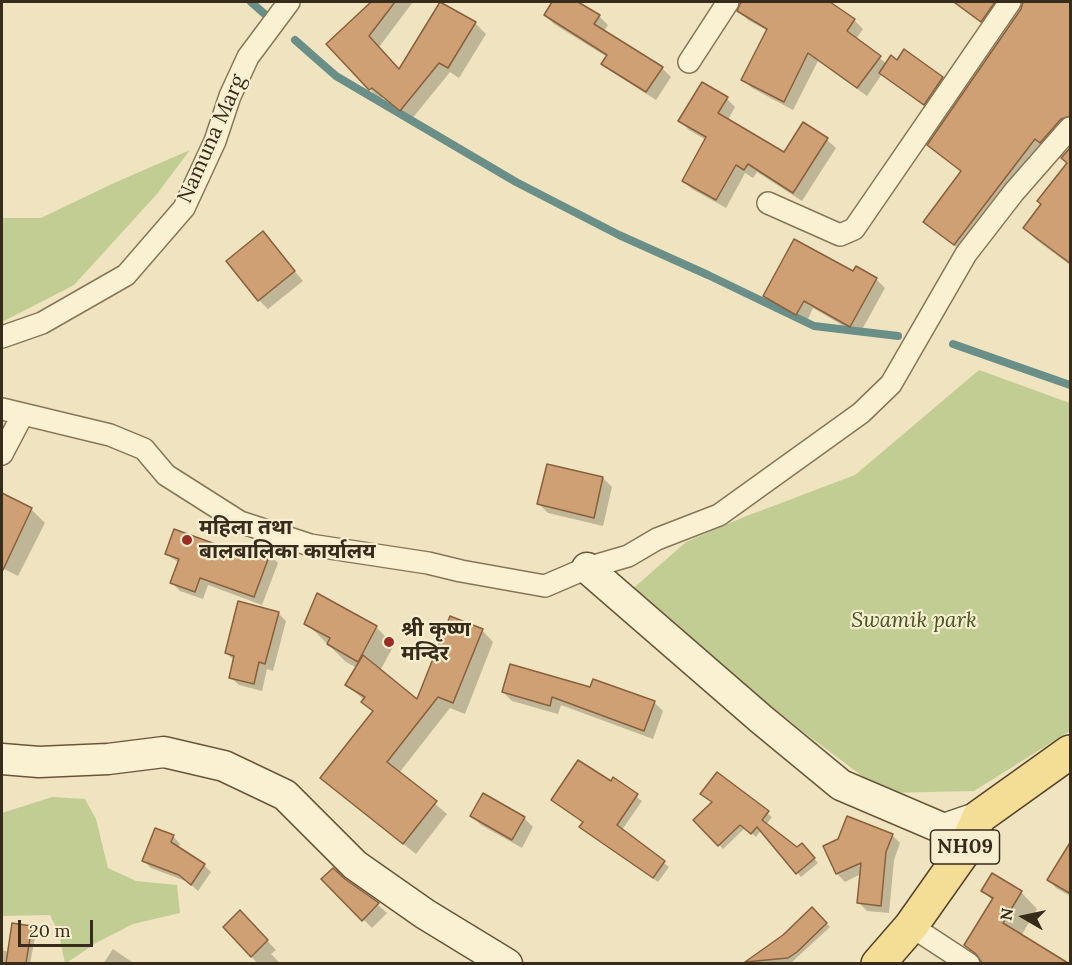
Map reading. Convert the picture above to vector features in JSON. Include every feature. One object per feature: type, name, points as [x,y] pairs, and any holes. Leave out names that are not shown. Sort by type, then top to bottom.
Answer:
[{"type":"main road","points":[[587,568],[841,785],[944,829],[979,817]]},
{"type":"main road","points":[[2,759],[51,762],[108,759],[164,752],[224,766],[285,795],[355,864],[424,914],[507,963]]},
{"type":"main road","name":"NH09","points":[[878,963],[911,926],[964,851],[979,817],[1071,752]]},
{"type":"street","points":[[689,62],[728,2]]},
{"type":"street","points":[[768,203],[840,235],[854,229],[1010,2]]},
{"type":"street","name":"Namuna Marg","points":[[2,337],[42,323],[126,275],[184,207],[215,141],[230,96],[248,57],[284,4]]},
{"type":"street","points":[[2,409],[110,435],[144,449],[166,475],[240,522],[310,545],[428,563],[545,586],[587,568],[628,556],[657,539],[719,514],[861,414],[891,384],[966,254],[1014,192],[1071,128]]},
{"type":"street","points":[[2,454],[22,414]]},
{"type":"street","points":[[911,926],[969,963]]},
{"type":"green space","points":[[190,150],[157,194],[74,285],[2,322],[2,218],[41,218]]},
{"type":"green space","name":"Swamik park","points":[[979,370],[1070,403],[1070,731],[974,791],[885,793],[802,731],[629,592],[686,542],[744,517],[855,475]]},
{"type":"green space","points":[[52,797],[85,799],[96,819],[108,868],[136,881],[177,885],[180,913],[133,924],[96,943],[65,964],[59,934],[50,915],[2,916],[2,813]]},
{"type":"building","points":[[371,2],[395,2],[369,36],[399,69],[440,2],[476,22],[448,68],[439,63],[400,111],[372,88],[369,90],[326,44]]},
{"type":"building","points":[[552,2],[578,2],[600,15],[594,24],[663,67],[646,92],[601,64],[607,55],[544,15]]},
{"type":"building","points":[[741,2],[830,2],[855,19],[847,31],[881,56],[857,88],[808,53],[784,102],[741,80],[767,29],[737,11]]},
{"type":"building","points":[[954,2],[995,2],[981,22]]},
{"type":"building","points":[[1023,2],[1071,2],[1071,116],[1061,119],[1040,143],[1035,139],[954,245],[923,222],[961,171],[927,145],[1021,9]]},
{"type":"building","points":[[904,49],[943,77],[924,105],[879,73],[891,55],[897,60]]},
{"type":"building","points":[[702,82],[728,97],[718,113],[784,152],[803,122],[828,138],[793,193],[748,164],[744,170],[736,165],[716,200],[682,181],[706,137],[678,121]]},
{"type":"building","points":[[1071,147],[1071,264],[1023,228],[1041,204],[1037,201],[1067,163],[1061,158]]},
{"type":"building","points":[[263,231],[295,271],[258,301],[226,261]]},
{"type":"building","points":[[794,239],[853,271],[856,266],[877,278],[850,327],[804,301],[796,315],[763,296]]},
{"type":"building","points":[[547,464],[603,477],[594,518],[537,504]]},
{"type":"building","points":[[2,493],[32,508],[2,572]]},
{"type":"building","points":[[174,529],[240,553],[243,544],[270,554],[254,597],[200,578],[195,592],[170,583],[179,559],[165,554]]},
{"type":"building","points":[[317,593],[377,626],[358,662],[327,644],[330,638],[304,624]]},
{"type":"building","points":[[238,601],[279,612],[265,664],[259,662],[254,684],[229,678],[234,656],[225,653]]},
{"type":"building","points":[[450,616],[483,629],[453,703],[438,697],[387,762],[437,801],[403,844],[320,778],[373,711],[361,702],[365,697],[345,685],[363,655],[417,699]]},
{"type":"building","points":[[510,664],[590,687],[593,679],[655,701],[644,731],[552,697],[550,706],[502,692]]},
{"type":"building","points":[[578,760],[611,781],[613,777],[638,794],[617,825],[665,861],[653,878],[579,827],[583,822],[551,800]]},
{"type":"building","points":[[717,772],[769,811],[762,820],[797,847],[802,843],[815,858],[796,874],[757,827],[751,834],[740,825],[718,846],[693,820],[712,802],[700,794]]},
{"type":"building","points":[[483,793],[525,817],[512,840],[470,816]]},
{"type":"building","points":[[847,816],[893,834],[886,852],[881,906],[857,903],[861,863],[836,874],[823,846],[838,839]]},
{"type":"building","points":[[155,828],[174,835],[171,842],[205,864],[191,885],[179,875],[142,861]]},
{"type":"building","points":[[1071,841],[1071,894],[1047,880]]},
{"type":"building","points":[[333,868],[379,903],[362,921],[321,879]]},
{"type":"building","points":[[992,873],[1022,891],[1003,923],[1068,963],[982,963],[976,954],[964,945],[993,898],[981,891]]},
{"type":"building","points":[[812,907],[827,923],[797,952],[788,958],[745,962],[783,935]]},
{"type":"building","points":[[240,910],[268,940],[251,957],[223,927]]},
{"type":"building","points":[[12,923],[32,926],[26,963],[6,963]]},
{"type":"waterway","points":[[251,2],[268,17]]},
{"type":"waterway","points":[[295,40],[336,76],[516,182],[619,235],[814,326],[898,336]]},
{"type":"waterway","points":[[953,344],[1070,385]]},
{"type":"place","name":"महिला तथा बालबालिका कार्यालय","points":[[187,540]]},
{"type":"place","name":"श्री कृष्ण मन्दिर","points":[[389,642]]}]
